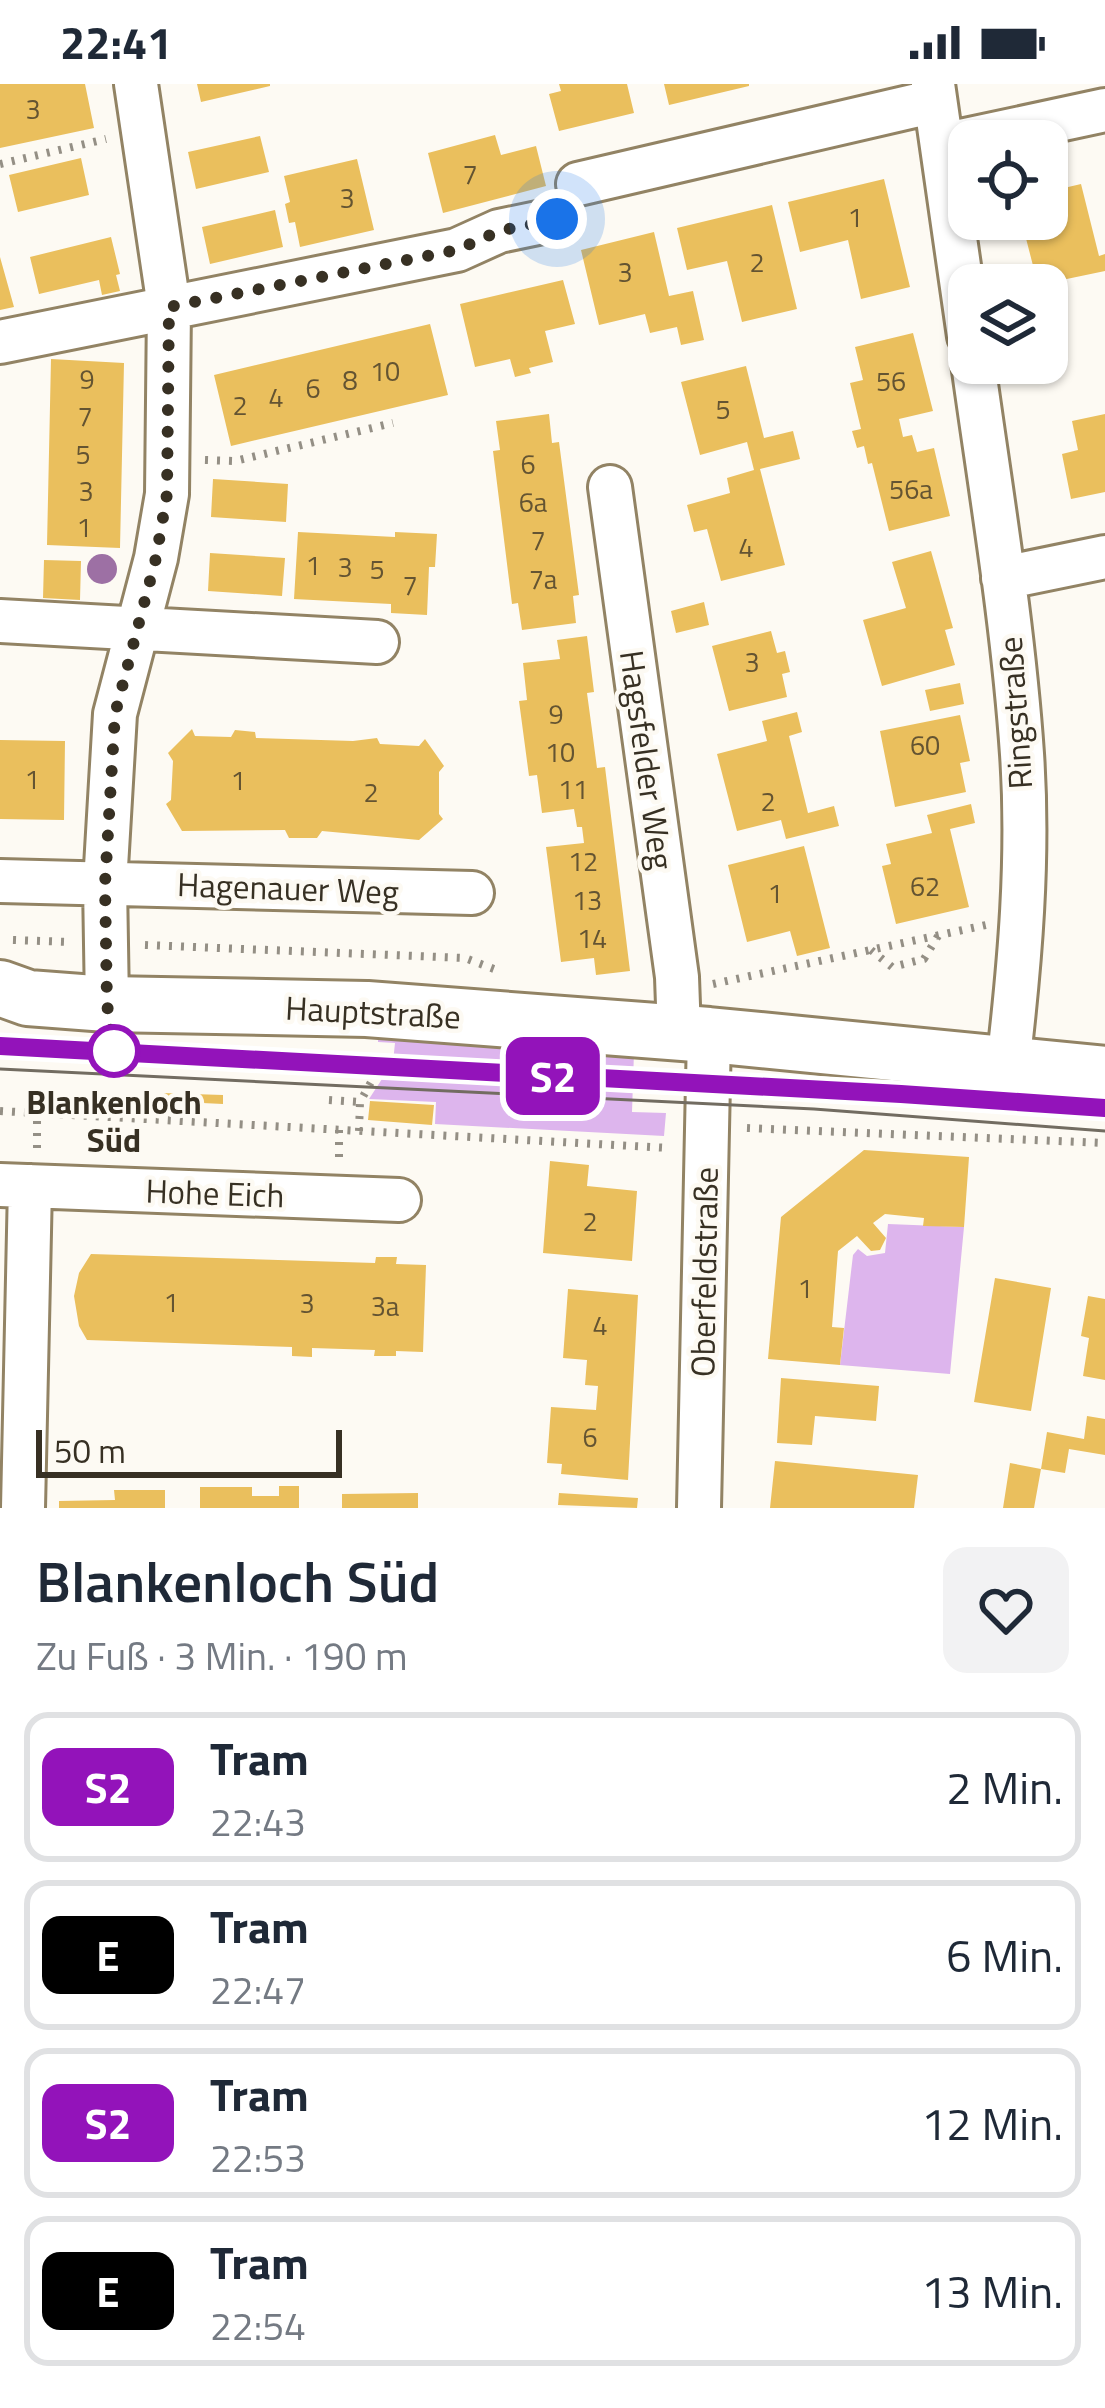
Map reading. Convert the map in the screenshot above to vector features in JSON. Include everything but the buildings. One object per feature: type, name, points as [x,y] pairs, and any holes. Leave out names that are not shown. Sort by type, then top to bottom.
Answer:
[{"type":"street","points":[[107,1004],[105,884],[115,714],[156,558],[167,494],[169,307],[136,84]]},
{"type":"street","points":[[0,342],[457,250],[567,201],[934,92],[959,264]]},
{"type":"street","points":[[942,145],[1105,110]]},
{"type":"street","name":"Ringstraße","points":[[976,384],[1022,756],[1022,916],[1008,1065]]},
{"type":"street","name":"Hagsfelder Weg","points":[[610,487],[677,977],[695,1034]]},
{"type":"street","points":[[1003,578],[1105,556]]},
{"type":"street","points":[[0,621],[376,642]]},
{"type":"street","name":"Hagenauer Weg","points":[[0,881],[472,893]]},
{"type":"street","name":"Hauptstraße","points":[[0,988],[28,998],[107,1004],[367,1009],[695,1034],[1105,1074]]},
{"type":"street","name":"Oberfeldstraße","points":[[695,1034],[706,1139],[699,1508]]},
{"type":"street","name":"Hohe Eich","points":[[23,1508],[15,1186],[399,1200]]},
{"type":"path","points":[[0,164],[143,130]]},
{"type":"path","points":[[168,460],[235,461],[394,423]]},
{"type":"path","points":[[695,1034],[703,986],[1022,916]]},
{"type":"path","points":[[871,950],[892,967],[924,959],[938,935]]},
{"type":"path","points":[[359,1131],[360,1102],[389,1048],[376,1048]]},
{"type":"path","points":[[328,1100],[360,1102]]},
{"type":"path","points":[[0,1111],[359,1131],[706,1139],[831,1130],[1105,1143]]},
{"type":"shaded area","points":[[378,1036],[634,1052],[632,1112],[666,1113],[664,1136],[435,1124],[436,1102],[369,1099],[393,1062],[395,1043],[378,1042]]},
{"type":"shaded area","points":[[888,1224],[964,1227],[950,1374],[840,1365],[853,1255],[858,1249],[867,1256],[885,1253]]},
{"type":"tram line","points":[[0,1046],[1105,1108]]},
{"type":"tram line","name":"S2","points":[[0,1046],[1105,1108]]},
{"type":"tram line","points":[[0,1069],[814,1109],[1105,1131]]},
{"type":"place","name":"Blankenloch Süd","points":[[114,1051]]},
{"type":"route","points":[[114,1051],[107,1004],[105,884],[115,714],[156,558],[167,494],[169,307],[457,250],[499,231],[557,219]]}]
